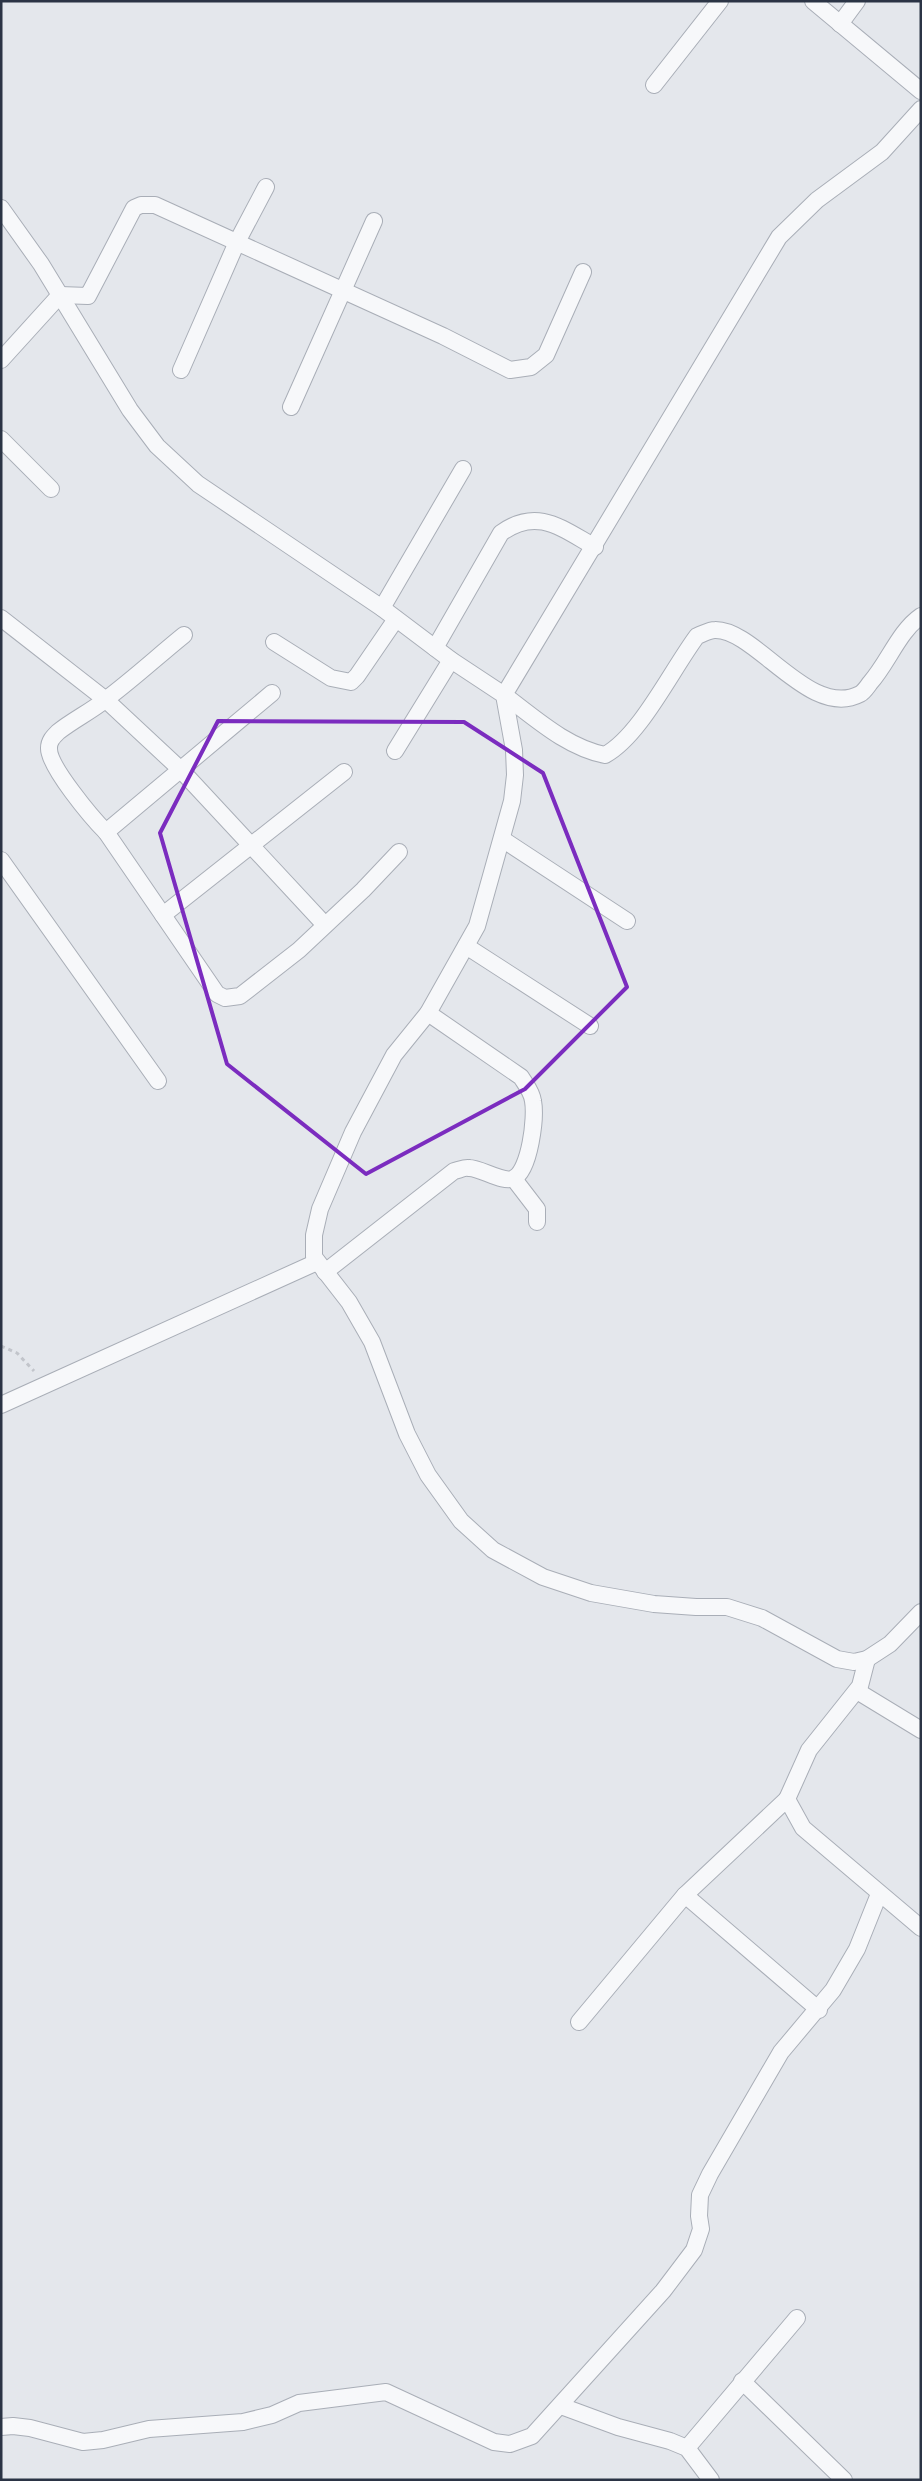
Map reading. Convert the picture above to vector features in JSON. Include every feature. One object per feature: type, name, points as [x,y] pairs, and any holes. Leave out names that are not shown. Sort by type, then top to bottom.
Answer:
[{"type":"street","points":[[654,85],[720,1]]},
{"type":"street","points":[[813,1],[921,91]]},
{"type":"street","points":[[840,24],[857,1]]},
{"type":"street","points":[[921,109],[882,152],[816,200],[779,237],[504,696],[514,750],[515,775],[512,801],[476,926],[428,1013],[394,1055],[353,1132],[320,1209],[314,1234],[314,1257],[349,1302],[372,1342],[406,1434],[428,1474],[461,1521],[493,1550],[544,1577],[591,1592],[654,1604],[696,1608],[727,1607],[762,1618],[837,1659],[854,1662],[867,1659],[890,1644],[921,1612]]},
{"type":"street","points":[[181,370],[237,242],[266,187]]},
{"type":"street","points":[[1,360],[60,295],[88,296],[134,208],[141,205],[155,204],[443,336],[510,370],[531,367],[546,355],[583,272]]},
{"type":"street","points":[[1,208],[41,264],[130,410],[158,446],[198,484],[382,608],[451,660],[570,744],[587,752],[605,755],[617,749],[632,733],[697,636],[713,630],[737,636],[802,686],[833,698],[850,698],[862,694],[881,671],[912,622],[921,616]]},
{"type":"street","points":[[291,407],[374,221]]},
{"type":"street","points":[[1,439],[51,489]]},
{"type":"street","points":[[382,608],[463,469]]},
{"type":"street","points":[[435,648],[501,533],[512,525],[528,520],[554,524],[595,547]]},
{"type":"street","points":[[1,618],[106,700],[180,770],[325,925]]},
{"type":"street","points":[[274,642],[332,678],[351,682],[396,619]]},
{"type":"street","points":[[184,635],[106,700],[86,711],[57,733],[51,741],[49,749],[52,761],[90,816],[106,832],[217,994],[226,998],[240,996],[299,950],[363,890],[399,852]]},
{"type":"street","points":[[395,751],[451,660]]},
{"type":"street","points":[[106,832],[272,693]]},
{"type":"street","points":[[162,915],[344,772]]},
{"type":"street","points":[[502,839],[627,920]]},
{"type":"street","points":[[1,860],[158,1081]]},
{"type":"street","points":[[466,946],[590,1026]]},
{"type":"street","points":[[1,1405],[321,1267],[454,1171],[468,1167],[507,1180],[514,1178],[521,1172],[531,1141],[534,1109],[530,1090],[521,1077],[428,1013]]},
{"type":"street","points":[[514,1178],[538,1209],[537,1222]]},
{"type":"street","points":[[579,2022],[685,1895],[787,1799],[809,1750],[857,1691],[865,1674],[867,1659]]},
{"type":"street","points":[[857,1691],[921,1730]]},
{"type":"street","points":[[787,1799],[803,1828],[921,1928]]},
{"type":"street","points":[[1,2427],[30,2428],[84,2442],[103,2440],[149,2429],[243,2422],[272,2415],[299,2404],[386,2392],[494,2442],[510,2444],[532,2436],[663,2291],[694,2250],[701,2228],[699,2216],[700,2195],[707,2181],[781,2052],[819,2010],[833,1990],[857,1949],[880,1894]]},
{"type":"street","points":[[685,1895],[819,2010]]},
{"type":"street","points":[[687,2448],[797,2318]]},
{"type":"street","points":[[742,2381],[844,2480]]},
{"type":"street","points":[[561,2406],[618,2427],[670,2441],[687,2448],[711,2480]]},
{"type":"path","points":[[1,1346],[17,1353],[46,1384]]},
{"type":"highlighted area","points":[[218,721],[464,722],[543,773],[627,987],[525,1089],[366,1174],[227,1064],[160,833]]}]
